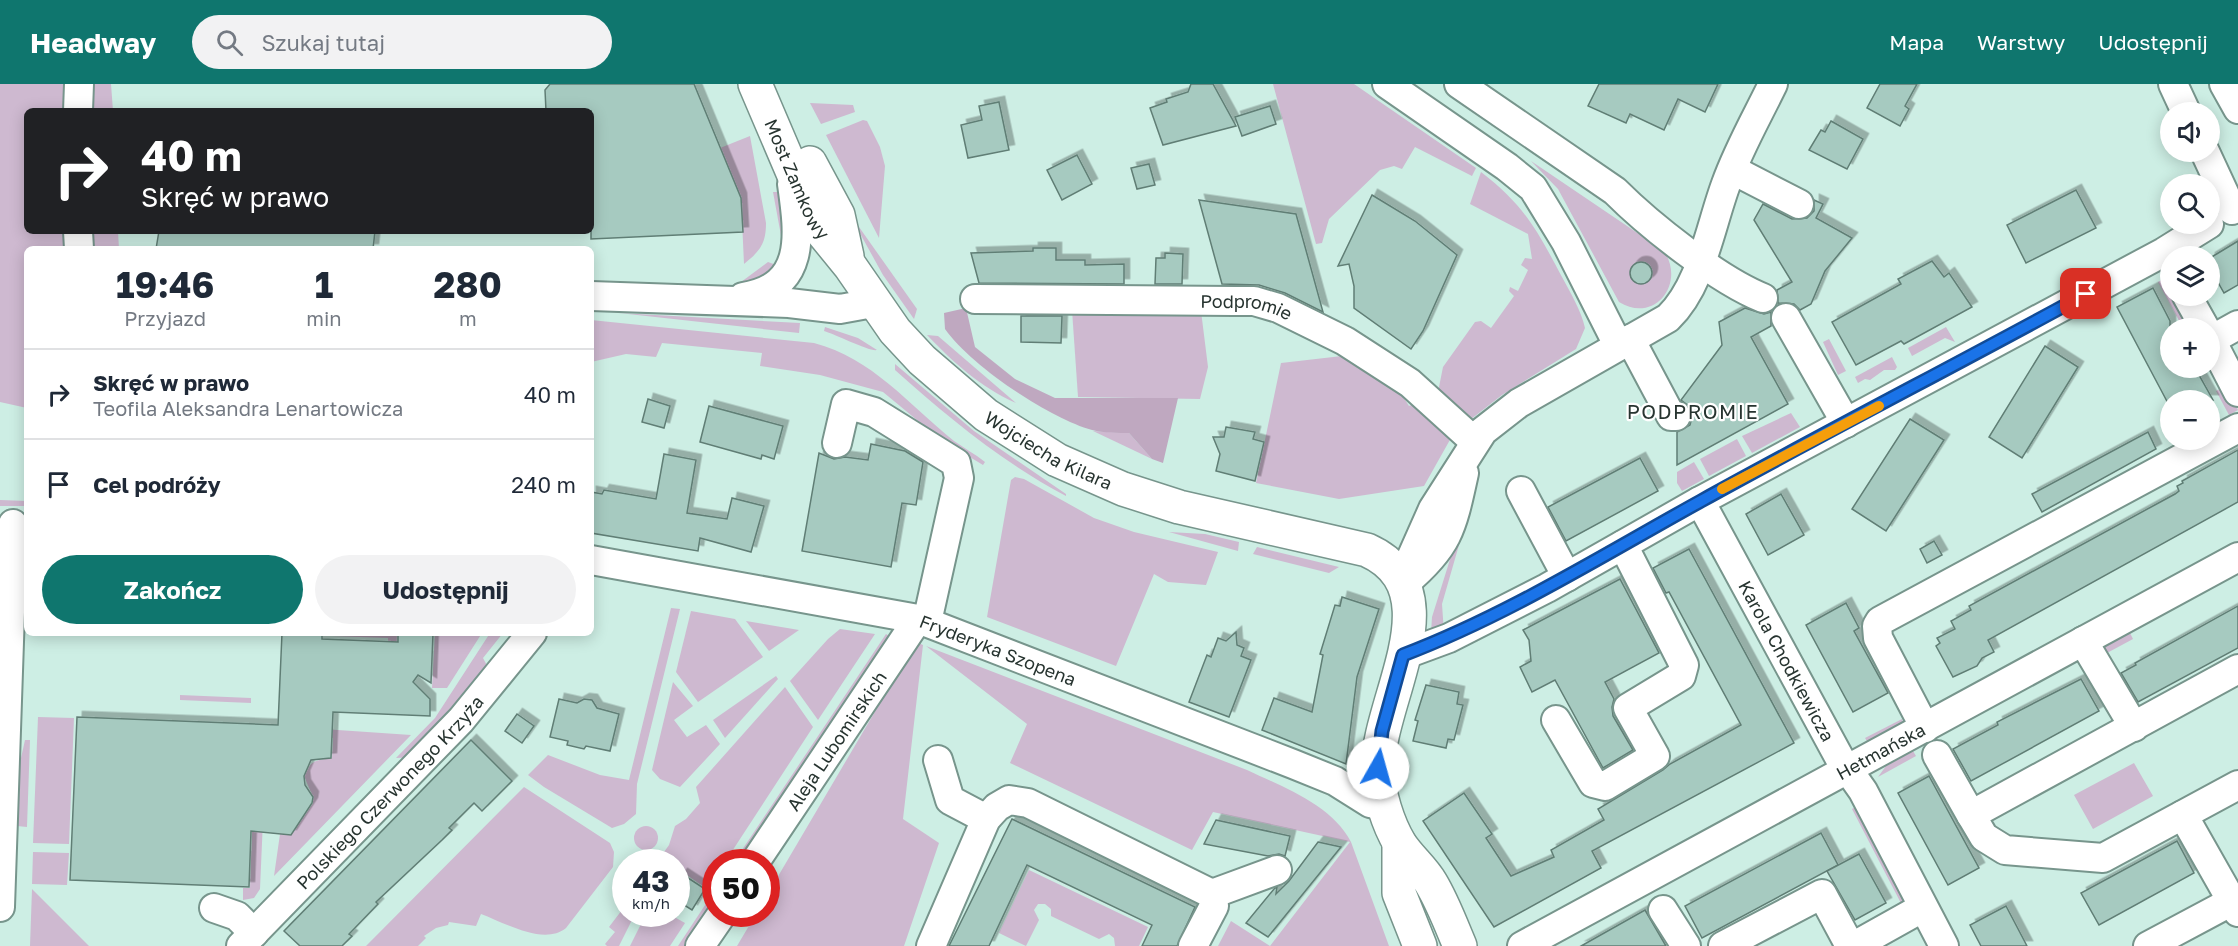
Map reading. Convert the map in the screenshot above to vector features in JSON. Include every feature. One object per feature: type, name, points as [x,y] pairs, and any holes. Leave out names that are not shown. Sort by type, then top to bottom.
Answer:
[{"type":"main road","name":"Most Zamkowy","points":[[755,84],[813,170],[838,215],[850,266]]},
{"type":"main road","name":"Most Zamkowy","points":[[777,84],[780,119],[790,171],[814,222],[850,266],[873,303]]},
{"type":"main road","name":"Wojciecha Kilara","points":[[873,303],[907,344],[953,388],[1009,431],[1058,460],[1123,489],[1179,507],[1367,550],[1390,563],[1405,583]]},
{"type":"main road","points":[[1405,583],[1411,607],[1403,655],[1382,731],[1378,768],[1385,806],[1400,843],[1431,883],[1460,946]]},
{"type":"main road","points":[[1400,843],[1399,893],[1420,946]]},
{"type":"street","points":[[78,108],[79,84]]},
{"type":"street","points":[[1387,84],[1507,167],[1533,188],[1624,342],[1671,416],[1676,416]]},
{"type":"street","points":[[1459,84],[1615,190],[1633,209],[1736,285],[1763,298]]},
{"type":"street","points":[[1405,583],[1408,563],[1433,509],[1471,446],[1498,417],[1672,314],[1685,297],[1701,260],[1732,170],[1773,84]]},
{"type":"street","points":[[2173,84],[2181,102]]},
{"type":"street","points":[[2224,84],[2238,109]]},
{"type":"street","points":[[2183,246],[2222,216],[2208,162]]},
{"type":"street","points":[[1732,170],[1799,204]]},
{"type":"street","points":[[717,301],[760,295],[779,282],[789,271],[797,239],[790,171]]},
{"type":"street","points":[[1403,655],[1449,638],[1557,582],[1700,501],[1846,423],[2160,262]]},
{"type":"street","points":[[594,296],[789,303],[840,309],[873,303]]},
{"type":"street","name":"Podpromie","points":[[975,299],[1254,301],[1278,308],[1345,341],[1410,383],[1471,446]]},
{"type":"street","points":[[1786,318],[1846,423]]},
{"type":"street","points":[[2220,331],[2238,325]]},
{"type":"street","points":[[2220,358],[2238,392]]},
{"type":"street","points":[[837,443],[846,404],[874,412],[956,463],[959,478],[922,620]]},
{"type":"street","points":[[1925,728],[1878,638],[1877,627],[1880,621],[2238,428]]},
{"type":"street","points":[[1521,491],[1557,582]]},
{"type":"street","name":"Karola Chodkiewicza","points":[[1700,501],[1848,770],[1863,791],[1922,908],[1944,946]]},
{"type":"street","points":[[0,907],[4,680],[13,524]]},
{"type":"street","points":[[1556,720],[1593,783],[1599,786],[1605,786],[1655,756],[1628,708],[1681,676],[1685,671],[1623,545]]},
{"type":"street","name":"Hetmańska","points":[[1522,946],[2238,557]]},
{"type":"street","name":"Fryderyka Szopena","points":[[594,561],[922,620],[1293,764],[1335,781],[1370,803],[1385,806]]},
{"type":"street","name":"Aleja Lubomirskich","points":[[765,849],[922,620]]},
{"type":"street","name":"Polskiego Czerwonego Krzyża","points":[[250,941],[461,720],[530,636]]},
{"type":"street","points":[[2083,641],[2134,726]]},
{"type":"street","points":[[1971,815],[2238,669]]},
{"type":"street","points":[[1937,755],[1984,837],[2005,850],[2103,858],[2238,785]]},
{"type":"street","points":[[938,760],[950,800],[986,819]]},
{"type":"street","points":[[932,946],[986,819],[997,807],[1009,800],[1028,803],[1212,894],[1276,870]]},
{"type":"street","points":[[2148,946],[2236,904],[2183,815]]},
{"type":"street","points":[[1193,946],[1214,906],[1212,894]]},
{"type":"street","points":[[1723,946],[1822,894],[1850,946],[1922,908]]},
{"type":"street","points":[[214,908],[237,916],[250,941]]},
{"type":"street","points":[[1663,910],[1686,946]]},
{"type":"street","points":[[700,946],[713,927]]},
{"type":"shaded area","points":[[0,84],[111,84],[113,108],[24,108],[24,234],[118,234],[119,246],[24,246],[24,407],[0,402]]},
{"type":"shaded area","points":[[1273,84],[1354,84],[1476,168],[1472,176],[1415,147],[1402,169],[1394,166],[1380,170],[1329,219],[1322,243],[1316,244]]},
{"type":"shaded area","points":[[810,103],[853,105],[855,112],[821,124]]},
{"type":"shaded area","points":[[863,120],[867,121],[880,147],[885,166],[879,238],[826,135]]},
{"type":"shaded area","points":[[750,136],[766,230],[761,246],[744,264],[741,198],[720,148]]},
{"type":"shaded area","points":[[1531,161],[1664,251],[1670,264],[1671,276],[1669,287],[1663,297],[1644,308],[1632,307],[1619,302],[1558,189]]},
{"type":"shaded area","points":[[1481,172],[1519,207],[1537,232],[1575,302],[1585,328],[1576,349],[1502,395],[1466,423],[1438,392],[1443,367],[1475,322],[1481,321],[1491,328],[1514,296],[1509,291],[1510,287],[1518,291],[1528,270],[1521,265],[1525,258],[1532,259],[1528,234],[1470,204]]},
{"type":"shaded area","points":[[773,192],[777,192],[786,228],[782,241]]},
{"type":"shaded area","points":[[859,227],[917,309],[914,319],[883,275],[857,228]]},
{"type":"shaded area","points":[[768,262],[779,266],[765,277],[741,282]]},
{"type":"shaded area","points":[[2171,306],[2183,306],[2189,318],[2178,318]]},
{"type":"shaded area","points":[[966,308],[975,347],[1015,379],[1055,398],[1178,398],[1163,463],[1152,459],[1129,433],[1097,431],[1074,424],[1033,403],[992,374],[973,359],[945,329],[944,313]]},
{"type":"shaded area","points":[[1072,310],[1201,311],[1208,367],[1200,399],[1078,397]]},
{"type":"shaded area","points":[[619,313],[800,323],[799,333]]},
{"type":"shaded area","points":[[594,320],[814,343],[854,359],[872,371],[954,441],[985,462],[983,465],[940,439],[883,392],[820,375],[760,366],[762,353],[662,343],[656,357],[626,354],[594,361]]},
{"type":"shaded area","points":[[825,327],[858,338],[877,350],[824,331]]},
{"type":"shaded area","points":[[1946,327],[1955,342],[1945,338],[1912,356],[1908,348]]},
{"type":"shaded area","points":[[927,335],[938,336],[1016,403],[991,390],[968,373]]},
{"type":"shaded area","points":[[1829,339],[1846,371],[1838,375],[1823,342]]},
{"type":"shaded area","points":[[1342,356],[1388,381],[1409,406],[1414,404],[1451,438],[1424,486],[1339,499],[1256,483],[1281,363]]},
{"type":"shaded area","points":[[1892,357],[1897,367],[1895,370],[1884,370],[1870,380],[1865,379],[1858,383],[1855,377]]},
{"type":"shaded area","points":[[895,364],[974,431],[1066,496],[1020,469],[977,438],[895,370]]},
{"type":"shaded area","points":[[2225,386],[2238,410],[2229,415],[2220,398],[2220,390],[2218,390]]},
{"type":"shaded area","points":[[1791,413],[1800,427],[1752,453],[1742,436]]},
{"type":"shaded area","points":[[1093,431],[1129,433],[1152,459]]},
{"type":"shaded area","points":[[1737,439],[1746,456],[1709,476],[1700,459]]},
{"type":"shaded area","points":[[1694,462],[1704,479],[1682,491],[1677,483],[1677,472]]},
{"type":"shaded area","points":[[1015,477],[1024,479],[1094,518],[1134,532],[1218,552],[1206,585],[1168,582],[1154,574],[1116,666],[987,617],[1011,480]]},
{"type":"shaded area","points":[[0,500],[24,501],[24,506],[0,506]]},
{"type":"shaded area","points":[[1169,532],[1205,534],[1239,542],[1238,551]]},
{"type":"shaded area","points":[[1457,537],[1461,538],[1442,604],[1444,633],[1431,633],[1432,617]]},
{"type":"shaded area","points":[[1257,547],[1339,567],[1329,573],[1253,554]]},
{"type":"shaded area","points":[[671,608],[680,609],[637,784],[636,814],[624,824],[612,828],[528,775],[548,755],[600,775],[629,780]]},
{"type":"shaded area","points":[[691,611],[735,619],[763,657],[698,702],[676,672]]},
{"type":"shaded area","points":[[746,621],[799,630],[769,651]]},
{"type":"shaded area","points":[[840,629],[875,634],[818,720],[790,681]]},
{"type":"shaded area","points":[[2130,633],[2133,639],[2107,653],[2104,647]]},
{"type":"shaded area","points":[[886,634],[892,638],[752,849],[743,849]]},
{"type":"shaded area","points":[[332,636],[397,636],[396,653],[388,653],[388,638]]},
{"type":"shaded area","points":[[435,636],[480,636],[447,688],[432,688]]},
{"type":"shaded area","points":[[488,636],[501,636],[483,658],[492,675],[418,757],[396,758],[435,718]]},
{"type":"shaded area","points":[[916,642],[923,645],[903,819],[939,843],[904,946],[737,946],[748,927],[780,927],[780,873]]},
{"type":"shaded area","points":[[926,646],[1247,770],[1291,790],[1319,807],[1343,829],[1351,842],[1389,946],[1270,946],[1350,842],[1213,812],[1192,850],[1010,763],[1027,724]]},
{"type":"shaded area","points":[[776,676],[778,679],[725,738],[713,720]]},
{"type":"shaded area","points":[[673,682],[693,706],[674,720],[687,737],[706,725],[720,744],[680,787],[660,779],[652,770]]},
{"type":"shaded area","points":[[785,687],[813,727],[733,849],[702,849],[702,886],[690,877],[690,849],[666,849],[675,826],[686,819],[700,803],[696,787]]},
{"type":"shaded area","points":[[180,695],[251,698],[251,703],[180,700]]},
{"type":"shaded area","points":[[38,717],[74,718],[69,844],[33,843]]},
{"type":"shaded area","points":[[1902,719],[1903,722],[1872,741],[1867,741],[1865,738]]},
{"type":"shaded area","points":[[279,726],[411,735],[274,876],[280,834],[291,835],[313,803],[313,797],[304,776],[314,762],[332,758],[333,738],[281,735]]},
{"type":"shaded area","points":[[256,728],[267,728],[260,889],[254,898],[243,900],[243,888],[250,888]]},
{"type":"shaded area","points":[[25,740],[30,740],[27,827],[17,826],[17,776]]},
{"type":"shaded area","points":[[1913,751],[1916,756],[1878,777],[1886,766]]},
{"type":"shaded area","points":[[2134,763],[2153,796],[2093,829],[2074,795]]},
{"type":"shaded area","points":[[524,787],[610,843],[613,849],[612,868],[566,928],[557,933],[547,935],[524,931],[481,914],[476,926],[449,922],[448,925],[436,928],[424,936],[426,938],[418,946],[366,946]]},
{"type":"shaded area","points":[[1858,805],[1906,892],[1904,909],[1852,809]]},
{"type":"shaded area","points":[[651,827],[657,833],[655,847],[641,849],[637,847],[634,838],[637,829]]},
{"type":"shaded area","points":[[33,852],[69,853],[67,885],[32,884]]},
{"type":"shaded area","points":[[1029,870],[1148,927],[1139,946],[1115,946],[1114,938],[1109,934],[1099,939],[1051,916],[1051,909],[1045,904],[1038,904],[1034,910],[1039,920],[1026,946],[999,933]]},
{"type":"shaded area","points":[[32,889],[89,946],[30,946]]},
{"type":"shaded area","points":[[702,910],[702,924],[688,946],[678,946]]},
{"type":"shaded area","points":[[1231,921],[1270,946],[1218,946]]},
{"type":"shaded area","points":[[612,923],[612,927],[628,927],[619,946],[605,944],[615,932],[609,927]]},
{"type":"shaded area","points":[[640,927],[682,927],[670,946],[630,946]]},
{"type":"building","points":[[550,84],[694,84],[741,198],[743,232],[591,239],[591,234],[594,234],[594,108],[546,108],[545,90]]},
{"type":"building","points":[[1191,84],[1213,84],[1236,126],[1163,145],[1150,108],[1167,102],[1166,99],[1188,92]]},
{"type":"building","points":[[1599,84],[1718,84],[1705,112],[1678,99],[1664,130],[1630,114],[1626,123],[1588,106]]},
{"type":"building","points":[[1880,84],[1917,84],[1905,106],[1909,109],[1900,126],[1867,108]]},
{"type":"building","points":[[999,102],[1009,150],[968,158],[961,125],[982,120],[979,106]]},
{"type":"building","points":[[1270,106],[1276,124],[1242,136],[1235,117]]},
{"type":"building","points":[[1831,121],[1863,139],[1847,169],[1809,150],[1821,130],[1825,132]]},
{"type":"building","points":[[1077,155],[1092,184],[1062,200],[1047,170]]},
{"type":"building","points":[[1149,164],[1155,185],[1137,189],[1131,168]]},
{"type":"building","points":[[2076,190],[2096,228],[2026,263],[2007,225]]},
{"type":"building","points":[[1372,195],[1415,221],[1457,255],[1423,331],[1411,349],[1354,308],[1354,286],[1349,264],[1338,266]]},
{"type":"building","points":[[1199,200],[1296,214],[1323,312],[1285,293],[1259,285],[1222,284]]},
{"type":"building","points":[[1814,200],[1823,204],[1816,218],[1852,238],[1825,271],[1811,304],[1800,310],[1794,304],[1778,303],[1777,290],[1792,282],[1754,220],[1763,204],[1792,219],[1807,218],[1814,211]]},
{"type":"building","points":[[158,234],[375,234],[373,246],[156,246]]},
{"type":"building","points":[[2238,241],[2238,285],[2224,293],[2220,286],[2220,252]]},
{"type":"building","points":[[1033,248],[1056,248],[1056,260],[1085,260],[1085,265],[1124,264],[1124,284],[979,283],[971,253],[1033,251]]},
{"type":"building","points":[[1165,253],[1183,254],[1182,284],[1155,284],[1156,258],[1165,258]]},
{"type":"building","points":[[1932,261],[1944,277],[1949,273],[1972,307],[1904,344],[1901,341],[1856,365],[1832,322],[1901,284],[1898,279]]},
{"type":"building","points":[[1641,262],[1649,265],[1652,273],[1649,281],[1641,284],[1633,281],[1630,273],[1633,265]]},
{"type":"building","points":[[2153,288],[2160,306],[2162,306],[2168,318],[2160,318],[2160,378],[2201,378],[2207,390],[2161,390],[2117,307]]},
{"type":"building","points":[[1745,308],[1764,314],[1771,312],[1771,326],[1751,337],[1788,404],[1677,465],[1677,432],[1690,425],[1692,417],[1690,407],[1681,400],[1722,345],[1719,322]]},
{"type":"building","points":[[1021,316],[1062,316],[1061,343],[1021,342]]},
{"type":"building","points":[[2045,346],[2078,367],[2022,458],[1989,437]]},
{"type":"building","points":[[648,399],[670,406],[664,428],[642,422]]},
{"type":"building","points":[[709,406],[783,426],[774,459],[762,455],[761,459],[700,442]]},
{"type":"building","points":[[1910,419],[1944,440],[1886,531],[1852,509]]},
{"type":"building","points":[[1226,427],[1255,432],[1253,439],[1264,442],[1255,481],[1216,471],[1220,454],[1213,437],[1224,437]]},
{"type":"building","points":[[2148,432],[2156,449],[2042,512],[2032,494]]},
{"type":"building","points":[[871,444],[905,451],[923,462],[916,505],[902,503],[891,567],[802,551],[819,453],[834,459],[845,457],[868,460]]},
{"type":"building","points":[[2238,450],[2238,502],[1988,640],[1994,652],[1982,658],[1977,666],[1953,677],[1936,646],[1940,643],[1937,638],[1955,629],[1951,621],[1971,610],[1969,606],[2175,494],[2179,491],[2177,486],[2183,483],[2182,481]]},
{"type":"building","points":[[664,454],[696,460],[687,513],[727,519],[732,498],[764,506],[751,552],[700,538],[698,551],[594,534],[594,493],[602,494],[604,490],[656,499]]},
{"type":"building","points":[[1640,458],[1658,491],[1566,541],[1548,507]]},
{"type":"building","points":[[1781,494],[1804,535],[1768,555],[1746,514]]},
{"type":"building","points":[[1934,541],[1942,555],[1927,563],[1920,549]]},
{"type":"building","points":[[1689,549],[1794,743],[1592,851],[1601,868],[1494,927],[1423,821],[1464,793],[1492,834],[1486,838],[1511,876],[1554,857],[1551,850],[1604,820],[1598,809],[1670,764],[1741,725],[1669,592],[1666,593],[1653,568]]},
{"type":"building","points":[[1620,579],[1659,653],[1605,682],[1614,699],[1613,716],[1633,750],[1603,768],[1555,680],[1532,692],[1520,667],[1531,661],[1529,640],[1523,630]]},
{"type":"building","points":[[1342,597],[1379,609],[1357,677],[1346,764],[1262,730],[1274,698],[1312,712],[1323,655],[1320,654],[1335,605],[1340,606]]},
{"type":"building","points":[[1846,603],[1859,628],[1854,631],[1888,693],[1853,712],[1806,625]]},
{"type":"building","points":[[2238,606],[2238,648],[2138,702],[2121,673]]},
{"type":"building","points":[[1236,632],[1237,645],[1244,648],[1241,656],[1251,660],[1229,717],[1189,702],[1207,655],[1211,657],[1218,638],[1226,641]]},
{"type":"building","points":[[282,636],[322,636],[322,639],[398,642],[398,636],[433,636],[431,683],[418,675],[413,682],[430,699],[430,716],[333,712],[331,758],[311,760],[304,776],[305,785],[313,797],[312,803],[291,835],[251,831],[249,887],[70,880],[77,717],[278,725]]},
{"type":"building","points":[[2081,679],[2099,711],[1971,781],[1953,749],[1998,725],[1997,722]]},
{"type":"building","points":[[1426,685],[1459,692],[1457,704],[1463,705],[1454,740],[1448,739],[1446,748],[1413,741],[1418,721],[1415,720]]},
{"type":"building","points":[[559,699],[577,703],[584,699],[592,700],[597,708],[619,714],[610,751],[586,746],[584,749],[567,745],[568,741],[550,737]]},
{"type":"building","points":[[517,714],[534,726],[522,743],[505,731]]},
{"type":"building","points":[[471,740],[512,781],[482,811],[474,803],[449,828],[452,830],[376,902],[378,904],[349,934],[352,936],[342,946],[300,946],[284,931]]},
{"type":"building","points":[[1929,776],[1979,868],[1948,885],[1898,793]]},
{"type":"building","points":[[1012,819],[1195,907],[1177,946],[1142,946],[1152,925],[1027,865],[989,946],[949,946]]},
{"type":"building","points":[[1216,820],[1290,836],[1285,856],[1279,854],[1268,856],[1204,844]]},
{"type":"building","points":[[1821,833],[1838,865],[1702,938],[1685,906]]},
{"type":"building","points":[[2177,841],[2194,873],[2099,925],[2081,893]]},
{"type":"building","points":[[1318,842],[1341,847],[1268,937],[1246,923],[1274,889],[1277,887],[1276,894],[1289,881]]},
{"type":"building","points":[[1859,854],[1886,903],[1855,920],[1827,871]]},
{"type":"building","points":[[690,879],[702,887],[702,894],[692,910],[690,909]]},
{"type":"building","points":[[2006,906],[2027,946],[1981,946],[1970,925]]},
{"type":"building","points":[[1645,910],[1666,946],[1581,946]]},
{"type":"slow traffic","points":[[1722,489],[1879,406]]},
{"type":"district","name":"PODPROMIE","points":[[1693,411]]},
{"type":"route","points":[[1378,768],[1382,731],[1403,655],[1449,638],[1547,588],[1700,501],[1919,386],[2086,294]]}]
